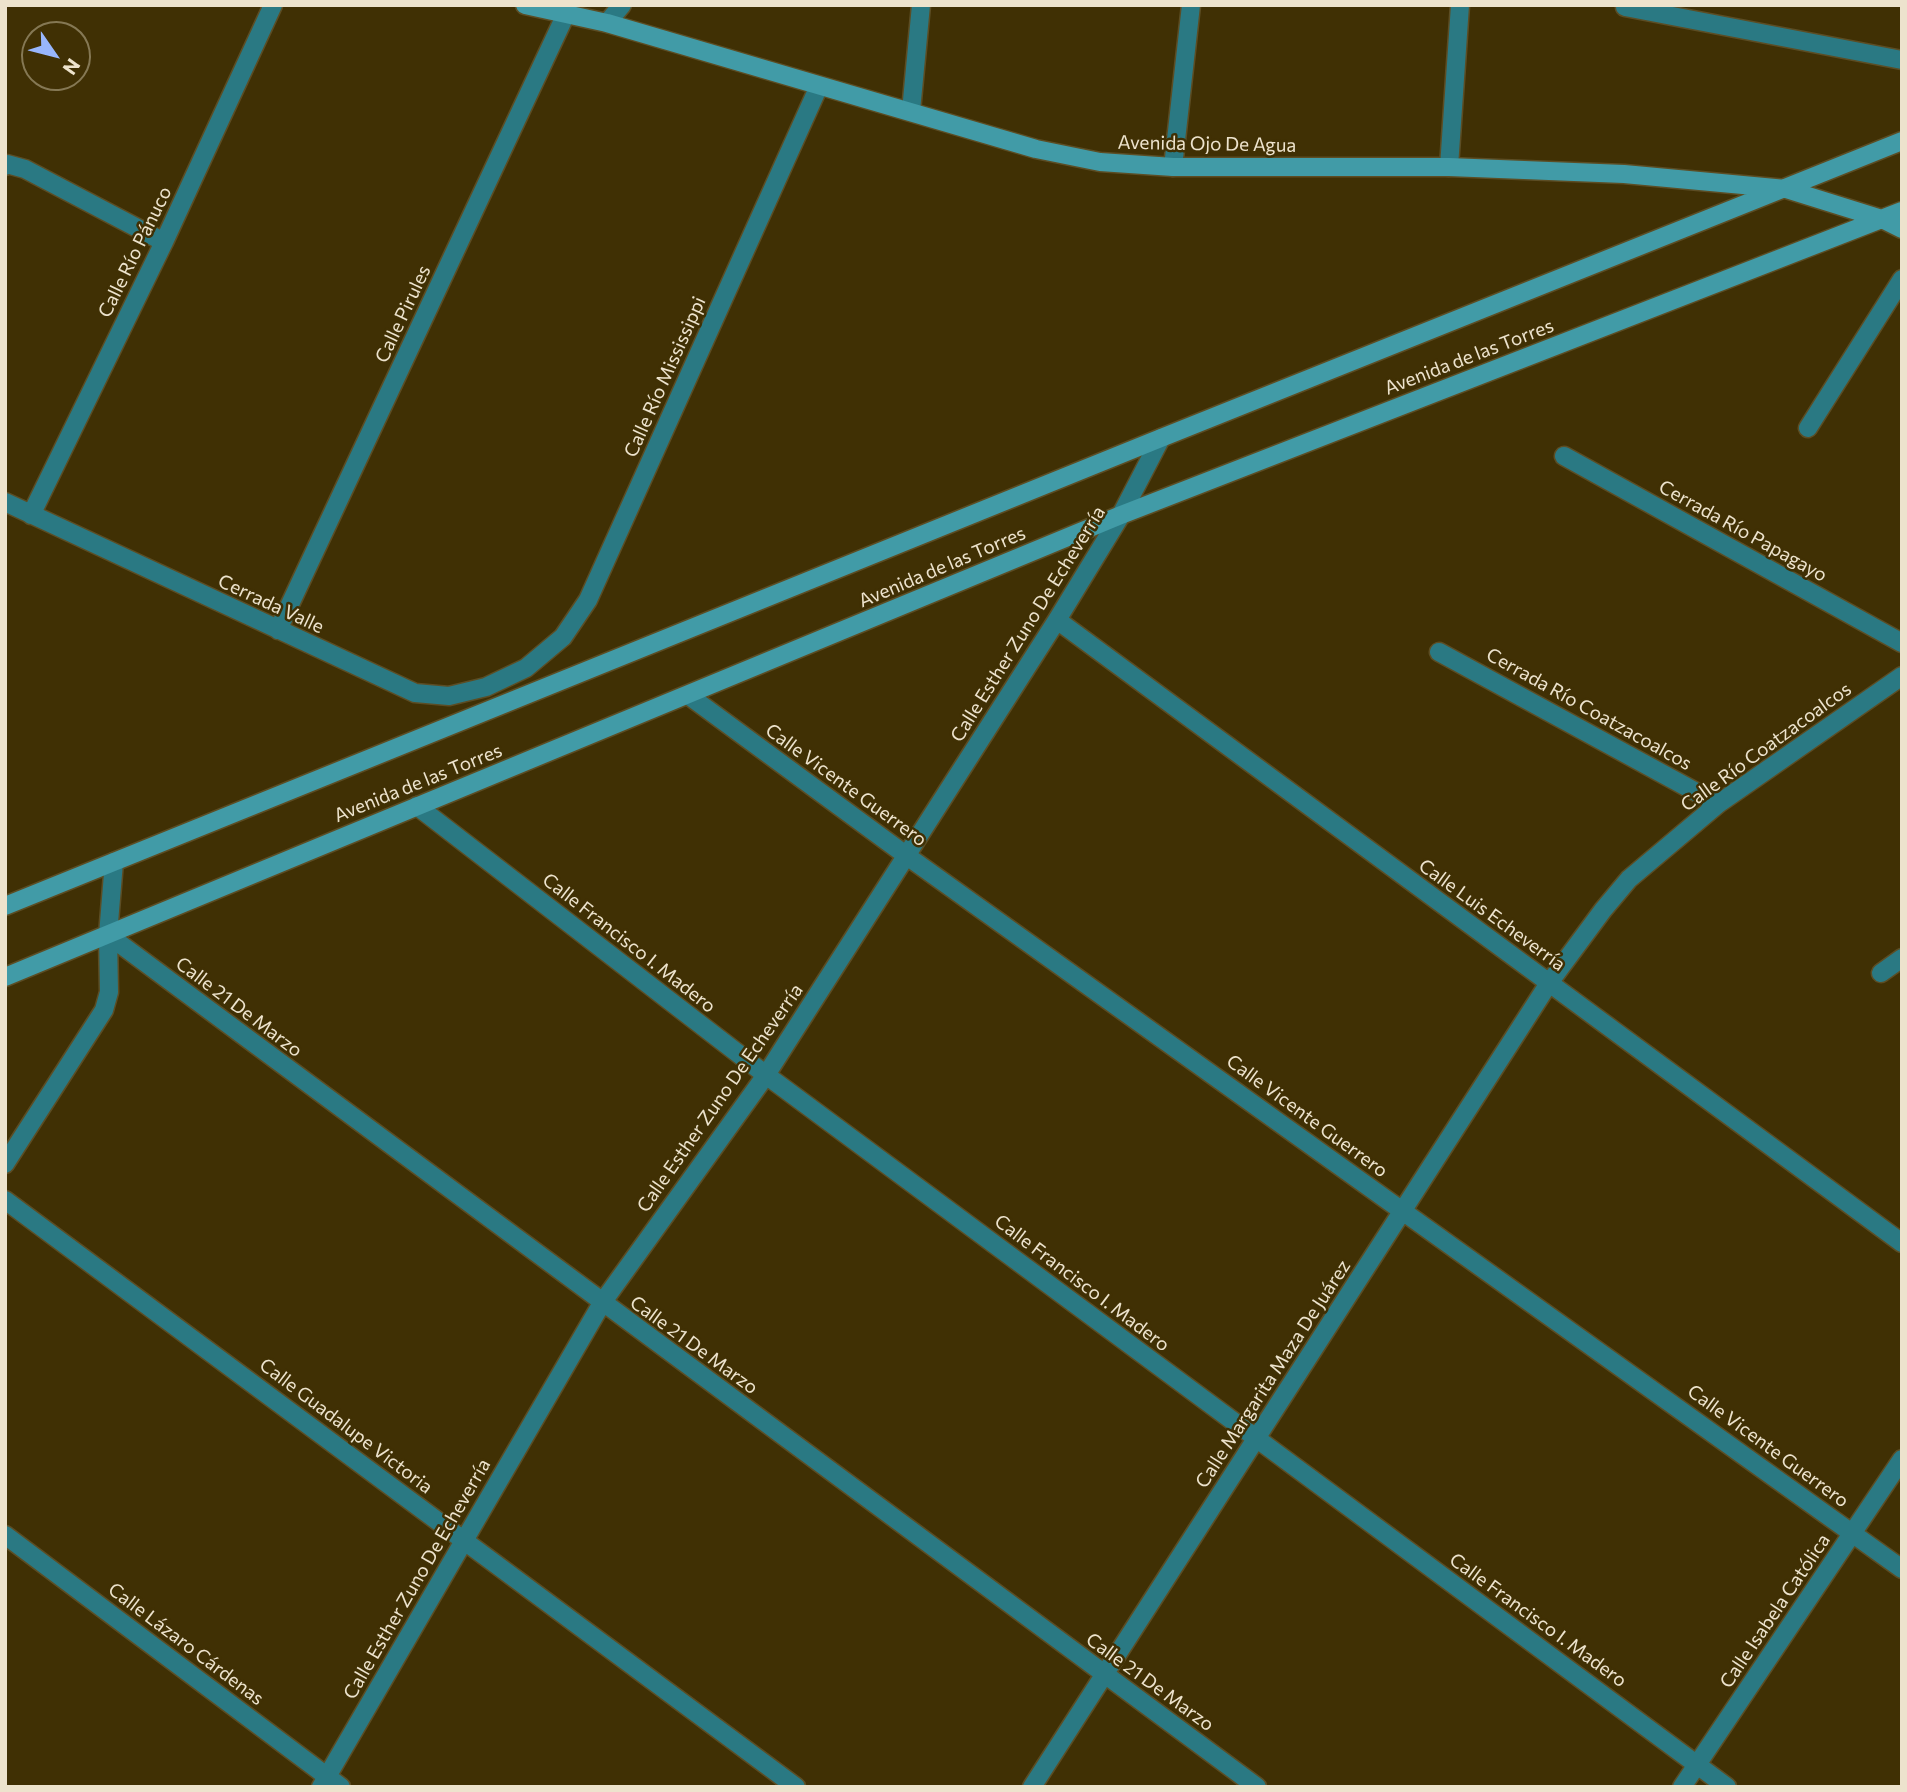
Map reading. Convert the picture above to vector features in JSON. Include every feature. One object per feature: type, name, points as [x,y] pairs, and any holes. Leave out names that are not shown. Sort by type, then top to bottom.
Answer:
[{"type":"main road","name":"Avenida Ojo De Agua","points":[[524,5],[607,23],[1036,149],[1100,162],[1173,167],[1450,167],[1624,174],[1786,189],[1882,219],[1902,229]]},
{"type":"main road","name":"Avenida de las Torres","points":[[5,906],[1161,438],[1902,142]]},
{"type":"main road","name":"Avenida de las Torres","points":[[5,977],[1121,515],[1902,211]]},
{"type":"street","name":"Calle Río Pánuco","points":[[32,515],[164,242],[274,5]]},
{"type":"street","points":[[607,23],[622,5]]},
{"type":"street","points":[[911,111],[921,5]]},
{"type":"street","points":[[1173,167],[1191,5]]},
{"type":"street","points":[[1450,167],[1460,5]]},
{"type":"street","points":[[1625,7],[1902,60]]},
{"type":"street","name":"Calle Pirules","points":[[278,631],[565,16]]},
{"type":"street","name":"Calle Río Mississippi","points":[[526,668],[564,637],[588,600],[819,86]]},
{"type":"street","points":[[5,166],[7,163],[25,169],[164,242]]},
{"type":"street","points":[[1808,428],[1902,279]]},
{"type":"street","name":"Calle Esther Zuno De Echeverría","points":[[330,1783],[464,1540],[602,1303],[766,1075],[1057,620],[1121,515],[1161,438]]},
{"type":"street","name":"Cerrada Río Papagayo","points":[[1564,456],[1902,643]]},
{"type":"street","name":"Cerrada Valle","points":[[5,502],[415,693],[449,696],[486,687],[526,668]]},
{"type":"street","name":"Calle Luis Echeverría","points":[[1057,620],[1902,1243]]},
{"type":"street","name":"Cerrada Río Coatzacoalcos","points":[[1439,652],[1718,804]]},
{"type":"street","name":"Calle Río Coatzacoalcos","points":[[1549,983],[1629,879],[1718,804],[1902,676]]},
{"type":"street","name":"Calle Vicente Guerrero","points":[[688,695],[907,856],[1902,1569]]},
{"type":"street","name":"Calle Francisco I. Madero","points":[[417,806],[766,1075],[1727,1787]]},
{"type":"street","points":[[5,1164],[104,1010],[109,992],[108,935],[114,862]]},
{"type":"street","name":"Calle 21 De Marzo","points":[[108,935],[1257,1787]]},
{"type":"street","points":[[1881,973],[1902,958]]},
{"type":"street","name":"Calle Margarita Maza De Juárez","points":[[1032,1787],[1549,983]]},
{"type":"street","name":"Calle Guadalupe Victoria","points":[[5,1200],[796,1787]]},
{"type":"street","name":"Calle Isabela Católica","points":[[1682,1787],[1902,1459]]},
{"type":"street","name":"Calle Lázaro Cárdenas","points":[[5,1535],[330,1783]]}]
